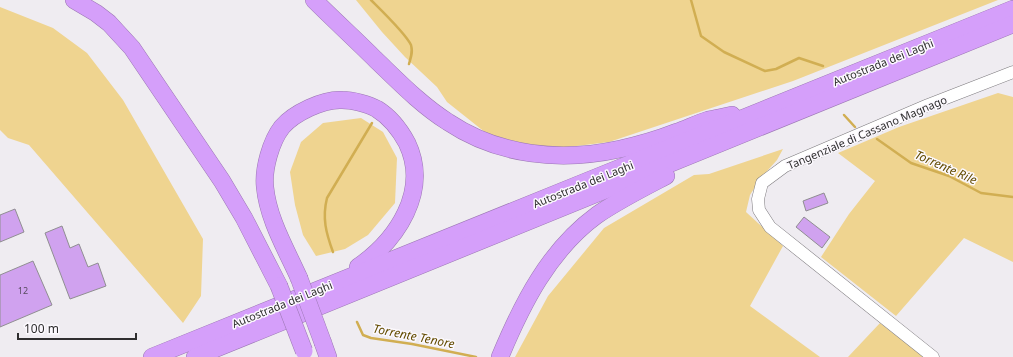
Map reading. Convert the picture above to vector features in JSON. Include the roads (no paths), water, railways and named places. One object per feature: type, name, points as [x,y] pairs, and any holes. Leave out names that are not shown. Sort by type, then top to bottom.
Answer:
[{"type":"highway","points":[[74,0],[96,13],[132,48],[222,181],[244,218],[279,286],[305,354]]},
{"type":"highway","points":[[314,0],[396,80],[420,101],[448,122],[482,140],[520,152],[556,156],[590,154],[619,150],[652,141],[709,120],[774,114]]},
{"type":"highway","name":"Autostrada dei Laghi","points":[[195,357],[774,114],[1013,9]]},
{"type":"highway","name":"Autostrada dei Laghi","points":[[152,357],[340,280],[1013,24]]},
{"type":"highway","points":[[326,350],[270,209],[265,187],[266,167],[271,148],[278,134],[282,127],[291,118],[318,104],[342,100],[376,109],[391,121],[402,134],[411,151],[414,170],[414,191],[409,208],[400,225],[386,243],[367,261],[340,280]]},
{"type":"highway","points":[[502,353],[518,315],[542,274],[558,253],[596,216],[666,175],[716,154],[774,114]]},
{"type":"street","name":"Tangenziale di Cassano Magnago","points":[[932,357],[770,227],[759,210],[758,199],[762,183],[785,166],[928,105],[1013,72]]},
{"type":"waterway","name":"Torrente Tenore","points":[[371,0],[393,22],[411,45],[412,54],[409,64]]},
{"type":"waterway","name":"Torrente Rile","points":[[691,0],[701,36],[724,52],[765,71],[776,69],[799,58],[823,66]]},
{"type":"waterway","name":"Torrente Rile","points":[[844,115],[855,127]]},
{"type":"waterway","name":"Torrente Tenore","points":[[333,252],[328,238],[325,219],[327,198],[372,123]]},
{"type":"waterway","name":"Torrente Rile","points":[[877,139],[911,163],[949,176],[981,193],[1013,197]]},
{"type":"waterway","name":"Torrente Tenore","points":[[357,322],[363,335],[371,338],[412,344],[476,357]]}]
